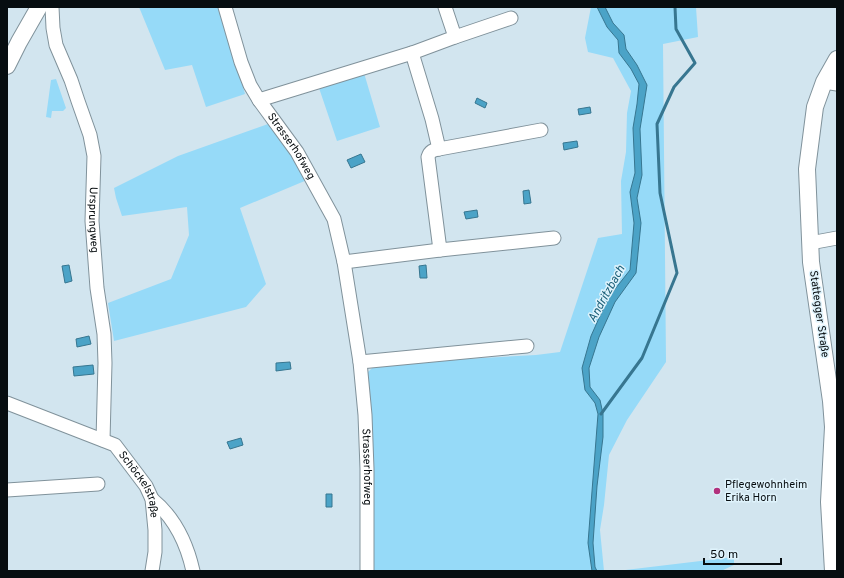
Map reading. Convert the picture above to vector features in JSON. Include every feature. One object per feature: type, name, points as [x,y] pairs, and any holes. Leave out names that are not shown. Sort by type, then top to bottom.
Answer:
[{"type":"main road","points":[[7,66],[39,7]]},
{"type":"main road","name":"Stattegger Straße","points":[[833,571],[829,502],[833,427],[830,385],[818,319],[810,242],[807,169],[815,106],[830,83],[837,59]]},
{"type":"street","name":"Ursprungweg","points":[[52,7],[52,28],[59,53],[76,94],[90,135],[94,156],[92,221],[97,288],[104,334],[105,363],[103,440]]},
{"type":"street","name":"Strasserhofweg","points":[[225,7],[241,62],[250,85],[259,100],[297,152],[334,219],[344,262],[360,362],[365,415],[367,469],[367,571]]},
{"type":"street","points":[[445,7],[455,37]]},
{"type":"street","name":"Strasserhofweg","points":[[259,100],[412,53],[511,18]]},
{"type":"street","points":[[412,53],[432,119],[439,149]]},
{"type":"street","points":[[440,250],[428,157],[429,153],[433,150],[541,130]]},
{"type":"street","points":[[344,262],[554,238]]},
{"type":"street","points":[[810,242],[837,238]]},
{"type":"street","points":[[360,362],[527,346]]},
{"type":"street","name":"Schöckelstraße","points":[[7,403],[115,445],[146,486],[152,499],[155,530],[155,552],[152,571]]},
{"type":"street","points":[[7,490],[98,484]]},
{"type":"street","points":[[152,499],[161,506],[178,528],[193,571]]},
{"type":"shaded area","points":[[139,7],[221,7],[245,94],[206,107],[192,65],[165,70]]},
{"type":"shaded area","points":[[591,7],[696,7],[698,37],[663,44],[666,362],[627,420],[609,455],[600,530],[604,571],[374,571],[371,463],[365,375],[376,364],[536,355],[560,352],[598,238],[622,234],[621,181],[626,152],[627,113],[631,91],[613,58],[588,52],[585,38]]},
{"type":"shaded area","points":[[597,7],[605,7],[613,23],[624,35],[626,49],[637,65],[647,85],[640,129],[642,175],[637,198],[641,223],[636,273],[615,302],[599,337],[589,368],[590,387],[600,400],[603,414],[603,437],[597,486],[593,543],[595,567],[597,571],[592,571],[588,543],[598,414],[595,403],[585,390],[582,368],[591,336],[608,298],[630,270],[634,223],[630,192],[635,173],[633,128],[639,84],[631,69],[619,53],[618,40],[607,27]]},
{"type":"shaded area","points":[[364,73],[380,127],[337,141],[319,88]]},
{"type":"shaded area","points":[[56,79],[66,108],[63,111],[52,111],[51,118],[46,117],[51,80]]},
{"type":"shaded area","points":[[477,98],[487,103],[485,108],[475,103]]},
{"type":"shaded area","points":[[590,107],[591,113],[579,115],[578,109]]},
{"type":"shaded area","points":[[268,124],[295,159],[307,180],[240,208],[266,284],[246,307],[114,341],[108,303],[171,279],[189,235],[187,207],[122,216],[114,188],[178,156]]},
{"type":"shaded area","points":[[577,141],[578,147],[564,150],[563,143]]},
{"type":"shaded area","points":[[361,154],[365,162],[351,168],[347,160]]},
{"type":"shaded area","points":[[529,190],[531,203],[524,204],[523,191]]},
{"type":"shaded area","points":[[477,210],[478,217],[466,219],[464,212]]},
{"type":"shaded area","points":[[69,265],[72,281],[65,283],[62,266]]},
{"type":"shaded area","points":[[426,265],[427,278],[420,278],[419,266]]},
{"type":"shaded area","points":[[89,336],[91,344],[77,347],[76,339]]},
{"type":"shaded area","points":[[290,362],[291,369],[276,371],[276,363]]},
{"type":"shaded area","points":[[93,365],[94,374],[74,376],[73,367]]},
{"type":"shaded area","points":[[241,438],[243,445],[230,449],[227,442]]},
{"type":"shaded area","points":[[326,494],[332,494],[332,507],[326,507]]},
{"type":"shaded area","points":[[734,557],[734,565],[721,571],[617,571]]},
{"type":"waterway","points":[[601,414],[642,358],[677,273],[660,193],[657,124],[674,87],[695,63],[676,29],[675,7]]},
{"type":"place","name":"Pflegewohnheim Erika Horn","points":[[717,491]]},
{"type":"water label","name":"Andritzbach","points":[[607,294]]}]
